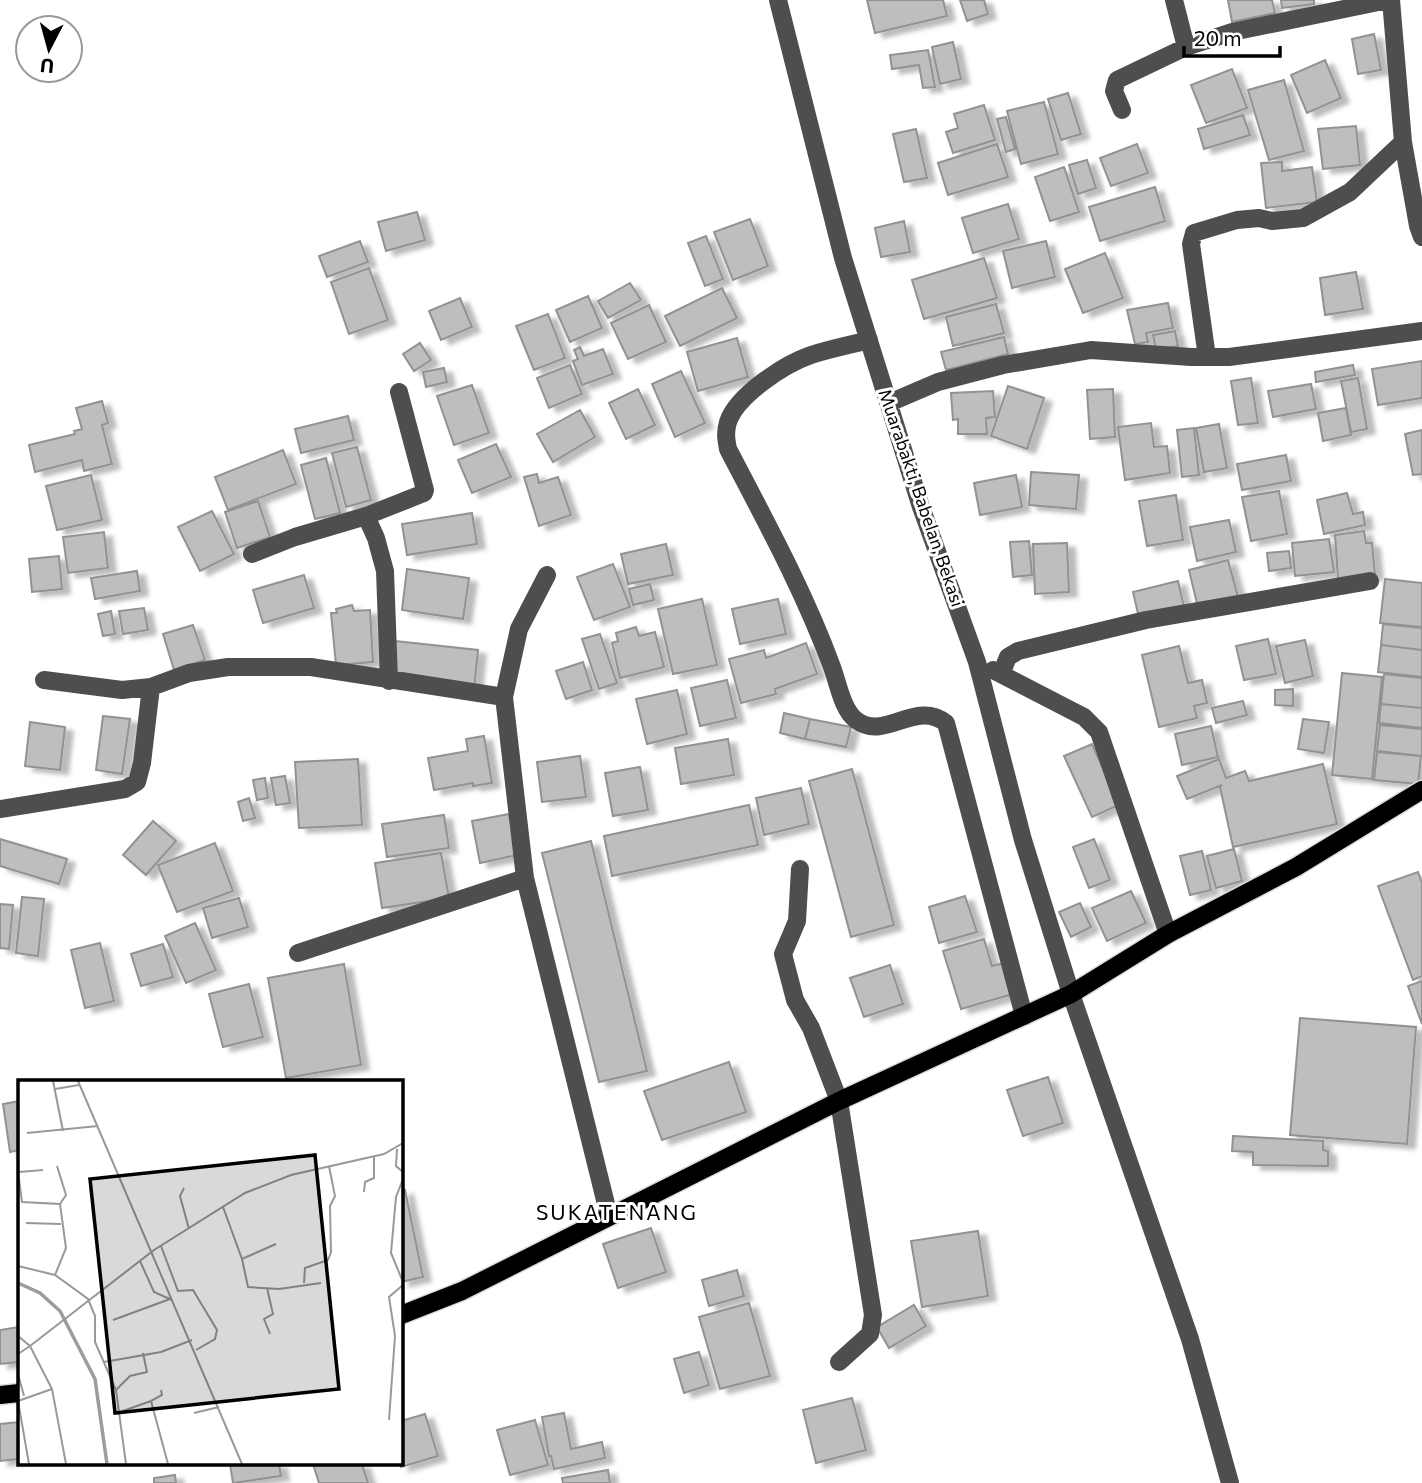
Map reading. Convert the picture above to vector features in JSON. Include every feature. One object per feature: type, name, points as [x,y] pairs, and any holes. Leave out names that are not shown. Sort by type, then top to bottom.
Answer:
[{"type":"main road","points":[[402,1315],[462,1291],[839,1101],[1071,994],[1168,934],[1296,867],[1422,790]]},
{"type":"main road","points":[[0,1395],[18,1393]]},
{"type":"street","name":"Muarabakti, Babelan, Bekasi","points":[[778,0],[843,258],[921,507],[977,662],[1023,840],[1071,994],[1190,1339],[1230,1483]]},
{"type":"street","points":[[1174,0],[1186,47]]},
{"type":"street","points":[[1122,110],[1114,87],[1117,80],[1186,47],[1232,32],[1389,0],[1403,142],[1422,237]]},
{"type":"street","points":[[1207,357],[1191,244],[1194,233],[1237,220],[1303,218],[1350,192],[1403,142]]},
{"type":"street","points":[[889,403],[938,382],[1060,354],[1104,350],[1207,357],[1270,353],[1422,331]]},
{"type":"street","points":[[869,340],[809,356],[780,370],[748,394],[729,419],[725,434],[728,449],[780,549],[821,637],[852,717],[862,724],[876,728],[914,715],[937,716],[946,723],[1024,1016]]},
{"type":"street","points":[[252,554],[295,537],[366,516],[424,493],[399,392]]},
{"type":"street","points":[[366,516],[376,538],[385,571],[389,681]]},
{"type":"street","points":[[547,575],[519,629],[504,697],[525,878],[609,1216]]},
{"type":"street","points":[[1001,674],[1008,657],[1018,651],[1146,621],[1370,581]]},
{"type":"street","points":[[977,662],[1084,717],[1099,732],[1168,934]]},
{"type":"street","points":[[44,680],[122,690],[151,687],[190,673],[229,667],[311,667],[504,697]]},
{"type":"street","points":[[0,809],[125,789],[137,782],[142,763],[151,687]]},
{"type":"street","points":[[800,869],[797,921],[783,954],[795,1000],[811,1028],[839,1101],[873,1315],[870,1334],[839,1362]]},
{"type":"street","points":[[298,953],[525,878]]},
{"type":"building","points":[[867,0],[943,0],[947,16],[875,33]]},
{"type":"building","points":[[960,0],[984,0],[988,14],[967,21]]},
{"type":"building","points":[[1228,0],[1272,0],[1275,13],[1232,22]]},
{"type":"building","points":[[1281,0],[1314,0],[1314,4],[1282,8]]},
{"type":"building","points":[[1374,34],[1381,70],[1358,74],[1352,39]]},
{"type":"building","points":[[953,42],[961,79],[940,84],[932,47]]},
{"type":"building","points":[[928,50],[935,87],[923,88],[919,65],[892,69],[890,55]]},
{"type":"building","points":[[1325,60],[1341,98],[1307,113],[1291,75]]},
{"type":"building","points":[[1232,69],[1247,108],[1206,123],[1191,85]]},
{"type":"building","points":[[1284,80],[1304,151],[1269,160],[1248,90]]},
{"type":"building","points":[[1068,93],[1081,134],[1061,140],[1048,99]]},
{"type":"building","points":[[1044,102],[1058,154],[1021,164],[1007,111]]},
{"type":"building","points":[[984,105],[995,140],[953,153],[946,132],[958,128],[954,114]]},
{"type":"building","points":[[1243,115],[1250,135],[1204,149],[1198,129]]},
{"type":"building","points":[[1006,117],[1015,149],[1006,152],[997,119]]},
{"type":"building","points":[[1356,126],[1360,165],[1323,169],[1318,129]]},
{"type":"building","points":[[916,129],[927,178],[904,182],[893,134]]},
{"type":"building","points":[[997,144],[1008,177],[948,195],[938,163]]},
{"type":"building","points":[[1137,144],[1148,173],[1111,186],[1100,158]]},
{"type":"building","points":[[1087,160],[1096,188],[1078,194],[1069,165]]},
{"type":"building","points":[[1282,162],[1282,171],[1312,167],[1317,202],[1266,208],[1261,163]]},
{"type":"building","points":[[1064,167],[1079,212],[1050,221],[1035,177]]},
{"type":"building","points":[[1155,187],[1165,221],[1100,241],[1089,207]]},
{"type":"building","points":[[1008,204],[1019,239],[973,253],[962,218]]},
{"type":"building","points":[[417,212],[425,240],[386,251],[378,222]]},
{"type":"building","points":[[750,219],[768,266],[733,280],[714,232]]},
{"type":"building","points":[[904,221],[910,252],[881,257],[875,228]]},
{"type":"building","points":[[706,236],[723,279],[705,286],[688,243]]},
{"type":"building","points":[[360,241],[368,262],[327,277],[319,256]]},
{"type":"building","points":[[1046,241],[1055,277],[1012,288],[1003,251]]},
{"type":"building","points":[[1105,253],[1123,298],[1083,313],[1065,269]]},
{"type":"building","points":[[984,258],[997,298],[924,319],[912,280]]},
{"type":"building","points":[[369,268],[388,320],[349,334],[331,282]]},
{"type":"building","points":[[1356,272],[1363,309],[1325,315],[1320,278]]},
{"type":"building","points":[[630,283],[641,300],[608,318],[598,301]]},
{"type":"building","points":[[722,288],[737,318],[680,346],[665,316]]},
{"type":"building","points":[[588,296],[602,328],[570,342],[556,310]]},
{"type":"building","points":[[460,298],[472,327],[441,340],[429,311]]},
{"type":"building","points":[[1168,303],[1173,328],[1146,333],[1148,342],[1135,344],[1127,310]]},
{"type":"building","points":[[996,304],[1004,333],[953,346],[946,317]]},
{"type":"building","points":[[649,305],[666,342],[628,359],[611,323]]},
{"type":"building","points":[[548,314],[565,358],[534,370],[516,326]]},
{"type":"building","points":[[1175,331],[1178,346],[1156,350],[1153,335]]},
{"type":"building","points":[[1004,337],[1008,354],[946,370],[941,352]]},
{"type":"building","points":[[737,338],[748,377],[698,391],[687,352]]},
{"type":"building","points":[[420,343],[431,360],[414,371],[403,354]]},
{"type":"building","points":[[580,347],[584,356],[603,349],[613,374],[582,385],[573,361],[578,359],[574,350]]},
{"type":"building","points":[[1422,361],[1422,398],[1378,405],[1372,369]]},
{"type":"building","points":[[570,365],[582,394],[549,408],[537,378]]},
{"type":"building","points":[[1353,365],[1355,375],[1316,382],[1315,372]]},
{"type":"building","points":[[444,368],[447,382],[426,387],[423,372]]},
{"type":"building","points":[[681,371],[705,423],[675,437],[652,384]]},
{"type":"building","points":[[1251,378],[1258,423],[1238,425],[1231,381]]},
{"type":"building","points":[[1358,378],[1367,429],[1351,432],[1341,381]]},
{"type":"building","points":[[1311,384],[1316,409],[1273,417],[1268,391]]},
{"type":"building","points":[[472,385],[489,433],[454,445],[437,396]]},
{"type":"building","points":[[1008,386],[1044,398],[1027,449],[991,436]]},
{"type":"building","points":[[638,389],[655,425],[626,439],[609,403]]},
{"type":"building","points":[[1113,389],[1115,437],[1090,439],[1087,390]]},
{"type":"building","points":[[993,391],[995,417],[986,418],[987,434],[958,434],[958,419],[953,420],[951,393]]},
{"type":"building","points":[[102,401],[108,423],[102,425],[112,464],[84,471],[82,460],[35,472],[29,445],[75,434],[74,431],[82,429],[76,408]]},
{"type":"building","points":[[1346,408],[1351,435],[1323,441],[1318,413]]},
{"type":"building","points":[[580,410],[595,437],[553,462],[537,434]]},
{"type":"building","points":[[348,416],[354,440],[301,453],[295,429]]},
{"type":"building","points":[[1151,423],[1154,447],[1167,446],[1170,473],[1125,480],[1118,427]]},
{"type":"building","points":[[1219,424],[1227,468],[1204,472],[1196,428]]},
{"type":"building","points":[[1194,428],[1199,475],[1182,477],[1177,430]]},
{"type":"building","points":[[1422,430],[1422,474],[1413,475],[1405,434]]},
{"type":"building","points":[[496,444],[511,477],[472,493],[458,460]]},
{"type":"building","points":[[357,447],[371,500],[346,507],[332,453]]},
{"type":"building","points":[[283,450],[296,484],[228,510],[215,477]]},
{"type":"building","points":[[1286,455],[1291,481],[1242,490],[1237,464]]},
{"type":"building","points":[[326,458],[340,513],[315,519],[301,465]]},
{"type":"building","points":[[1031,472],[1079,475],[1076,509],[1029,505]]},
{"type":"building","points":[[537,474],[539,483],[558,477],[571,515],[539,526],[524,477]]},
{"type":"building","points":[[91,475],[102,520],[57,530],[46,486]]},
{"type":"building","points":[[1016,475],[1022,507],[980,515],[974,483]]},
{"type":"building","points":[[1279,491],[1287,534],[1251,541],[1242,497]]},
{"type":"building","points":[[1347,493],[1353,514],[1363,512],[1365,525],[1324,534],[1317,500]]},
{"type":"building","points":[[1176,495],[1183,540],[1147,546],[1139,501]]},
{"type":"building","points":[[258,501],[270,537],[237,548],[225,512]]},
{"type":"building","points":[[212,511],[234,554],[200,571],[178,527]]},
{"type":"building","points":[[472,513],[477,544],[407,555],[402,524]]},
{"type":"building","points":[[1229,520],[1236,552],[1197,561],[1190,527]]},
{"type":"building","points":[[1364,531],[1366,543],[1372,543],[1375,575],[1338,579],[1335,535]]},
{"type":"building","points":[[104,532],[108,568],[68,573],[63,537]]},
{"type":"building","points":[[1329,539],[1334,572],[1295,576],[1292,543]]},
{"type":"building","points":[[1029,541],[1032,575],[1013,577],[1010,542]]},
{"type":"building","points":[[1067,543],[1069,592],[1035,594],[1033,544]]},
{"type":"building","points":[[666,544],[673,575],[628,584],[621,554]]},
{"type":"building","points":[[1289,551],[1291,568],[1269,571],[1267,553]]},
{"type":"building","points":[[59,556],[62,589],[32,592],[29,559]]},
{"type":"building","points":[[1228,560],[1238,597],[1198,608],[1189,570]]},
{"type":"building","points":[[613,564],[630,607],[594,620],[577,577]]},
{"type":"building","points":[[407,569],[469,578],[463,619],[402,610]]},
{"type":"building","points":[[137,571],[140,591],[95,599],[91,578]]},
{"type":"building","points":[[304,575],[314,608],[263,623],[253,590]]},
{"type":"building","points":[[1385,579],[1422,583],[1422,627],[1380,623]]},
{"type":"building","points":[[1178,581],[1184,607],[1139,618],[1133,592]]},
{"type":"building","points":[[650,584],[654,600],[633,605],[629,589]]},
{"type":"building","points":[[702,599],[717,665],[673,674],[658,609]]},
{"type":"building","points":[[778,599],[786,634],[740,644],[732,609]]},
{"type":"building","points":[[352,605],[354,611],[370,610],[373,662],[336,665],[331,613],[337,613],[336,609]]},
{"type":"building","points":[[144,608],[148,630],[123,634],[119,611]]},
{"type":"building","points":[[111,611],[115,634],[103,636],[98,614]]},
{"type":"building","points":[[1383,624],[1422,628],[1422,650],[1381,645]]},
{"type":"building","points":[[193,625],[205,660],[174,670],[163,634]]},
{"type":"building","points":[[636,627],[639,636],[655,632],[664,667],[620,678],[612,643],[618,641],[616,633]]},
{"type":"building","points":[[600,634],[617,683],[599,689],[582,639]]},
{"type":"building","points":[[1268,639],[1276,674],[1244,680],[1236,646]]},
{"type":"building","points":[[1305,640],[1313,676],[1285,683],[1276,646]]},
{"type":"building","points":[[395,641],[478,650],[474,690],[391,681]]},
{"type":"building","points":[[806,643],[817,674],[775,689],[776,694],[741,703],[729,659],[764,650],[766,658]]},
{"type":"building","points":[[1381,645],[1422,650],[1422,677],[1378,672]]},
{"type":"building","points":[[1179,646],[1188,683],[1202,680],[1207,703],[1194,706],[1197,718],[1159,727],[1142,655]]},
{"type":"building","points":[[583,662],[592,690],[566,699],[556,671]]},
{"type":"building","points":[[1342,673],[1382,677],[1372,779],[1332,775]]},
{"type":"building","points":[[1384,674],[1422,678],[1422,708],[1381,704]]},
{"type":"building","points":[[727,680],[736,718],[700,726],[691,688]]},
{"type":"building","points":[[1293,689],[1293,706],[1275,705],[1275,690]]},
{"type":"building","points":[[677,690],[687,734],[647,744],[636,699]]},
{"type":"building","points":[[1243,701],[1247,715],[1216,723],[1212,708]]},
{"type":"building","points":[[1381,704],[1422,708],[1422,728],[1379,723]]},
{"type":"building","points":[[784,713],[810,719],[805,739],[780,733]]},
{"type":"building","points":[[103,716],[130,719],[122,774],[96,770]]},
{"type":"building","points":[[810,719],[851,727],[846,747],[805,739]]},
{"type":"building","points":[[1303,719],[1329,722],[1324,753],[1298,749]]},
{"type":"building","points":[[30,722],[65,727],[60,770],[25,766]]},
{"type":"building","points":[[1380,725],[1422,729],[1422,756],[1377,751]]},
{"type":"building","points":[[1211,726],[1218,757],[1182,765],[1175,734]]},
{"type":"building","points":[[484,736],[492,783],[473,786],[473,783],[434,790],[428,758],[468,751],[466,739]]},
{"type":"building","points":[[728,739],[734,775],[681,784],[675,748]]},
{"type":"building","points":[[1092,744],[1119,805],[1092,817],[1064,756]]},
{"type":"building","points":[[1377,752],[1421,756],[1418,784],[1374,780]]},
{"type":"building","points":[[580,756],[586,797],[542,802],[537,762]]},
{"type":"building","points":[[358,759],[362,825],[299,828],[295,762]]},
{"type":"building","points":[[1219,759],[1226,778],[1245,771],[1249,781],[1323,764],[1337,824],[1233,847],[1220,787],[1222,785],[1187,799],[1177,776]]},
{"type":"building","points":[[640,767],[648,810],[613,816],[605,773]]},
{"type":"building","points":[[852,769],[894,925],[851,937],[809,781]]},
{"type":"building","points":[[285,776],[290,803],[276,805],[271,778]]},
{"type":"building","points":[[265,778],[268,798],[257,800],[253,780]]},
{"type":"building","points":[[801,788],[809,824],[764,835],[756,798]]},
{"type":"building","points":[[249,798],[255,818],[243,821],[238,802]]},
{"type":"building","points":[[749,805],[758,845],[612,876],[604,836]]},
{"type":"building","points":[[509,814],[517,855],[480,863],[472,821]]},
{"type":"building","points":[[444,815],[449,848],[387,857],[382,824]]},
{"type":"building","points":[[153,821],[176,841],[146,875],[123,855]]},
{"type":"building","points":[[0,839],[67,859],[59,884],[0,866]]},
{"type":"building","points":[[1094,839],[1110,880],[1089,888],[1073,847]]},
{"type":"building","points":[[591,841],[647,1071],[599,1082],[542,853]]},
{"type":"building","points":[[215,843],[233,891],[177,912],[158,865]]},
{"type":"building","points":[[1234,849],[1242,881],[1216,888],[1207,856]]},
{"type":"building","points":[[1202,851],[1211,890],[1190,895],[1180,856]]},
{"type":"building","points":[[441,853],[449,898],[382,908],[375,863]]},
{"type":"building","points":[[1418,872],[1422,883],[1422,976],[1413,980],[1378,886]]},
{"type":"building","points":[[1131,891],[1146,923],[1107,941],[1092,908]]},
{"type":"building","points":[[965,896],[977,932],[939,943],[929,907]]},
{"type":"building","points":[[22,897],[44,899],[38,956],[16,953]]},
{"type":"building","points":[[239,898],[248,927],[212,938],[203,908]]},
{"type":"building","points":[[1080,903],[1091,927],[1071,937],[1059,912]]},
{"type":"building","points":[[0,904],[13,905],[9,949],[0,948]]},
{"type":"building","points":[[195,923],[216,970],[186,983],[165,936]]},
{"type":"building","points":[[984,939],[992,966],[1004,963],[1013,994],[961,1009],[943,951]]},
{"type":"building","points":[[100,943],[114,1001],[85,1008],[71,950]]},
{"type":"building","points":[[163,944],[173,977],[141,986],[131,954]]},
{"type":"building","points":[[344,964],[361,1065],[286,1078],[268,978]]},
{"type":"building","points":[[890,965],[903,1004],[864,1017],[850,978]]},
{"type":"building","points":[[1422,981],[1422,1024],[1408,986]]},
{"type":"building","points":[[249,984],[263,1037],[223,1047],[209,994]]},
{"type":"building","points":[[1300,1018],[1416,1027],[1407,1144],[1290,1135]]},
{"type":"building","points":[[729,1062],[746,1112],[662,1140],[644,1091]]},
{"type":"building","points":[[1048,1077],[1063,1123],[1023,1136],[1007,1090]]},
{"type":"building","points":[[18,1101],[18,1150],[10,1152],[3,1104]]},
{"type":"building","points":[[1233,1136],[1323,1141],[1323,1150],[1328,1151],[1328,1166],[1253,1165],[1253,1152],[1232,1151]]},
{"type":"building","points":[[405,1190],[423,1277],[402,1282],[402,1191]]},
{"type":"building","points":[[651,1228],[666,1272],[618,1288],[603,1244]]},
{"type":"building","points":[[978,1231],[988,1296],[922,1307],[911,1241]]},
{"type":"building","points":[[737,1270],[744,1296],[709,1306],[702,1280]]},
{"type":"building","points":[[749,1303],[770,1376],[720,1389],[699,1317]]},
{"type":"building","points":[[914,1305],[926,1326],[889,1348],[877,1327]]},
{"type":"building","points":[[18,1327],[18,1362],[0,1364],[0,1330]]},
{"type":"building","points":[[699,1352],[709,1385],[684,1393],[674,1359]]},
{"type":"building","points":[[852,1398],[866,1450],[816,1463],[803,1410]]},
{"type":"building","points":[[564,1413],[571,1449],[602,1442],[605,1458],[554,1469],[542,1417]]},
{"type":"building","points":[[425,1414],[438,1456],[401,1467],[402,1421]]},
{"type":"building","points":[[535,1420],[548,1465],[510,1475],[497,1430]]},
{"type":"building","points":[[18,1422],[18,1459],[0,1461],[0,1424]]},
{"type":"building","points":[[230,1466],[279,1466],[281,1476],[233,1483]]},
{"type":"building","points":[[314,1466],[363,1466],[368,1483],[319,1483]]},
{"type":"building","points":[[608,1470],[610,1483],[563,1483],[562,1478]]},
{"type":"building","points":[[175,1475],[176,1483],[154,1483],[154,1478]]},
{"type":"district","name":"SUKATENANG","points":[[617,1213]]}]
